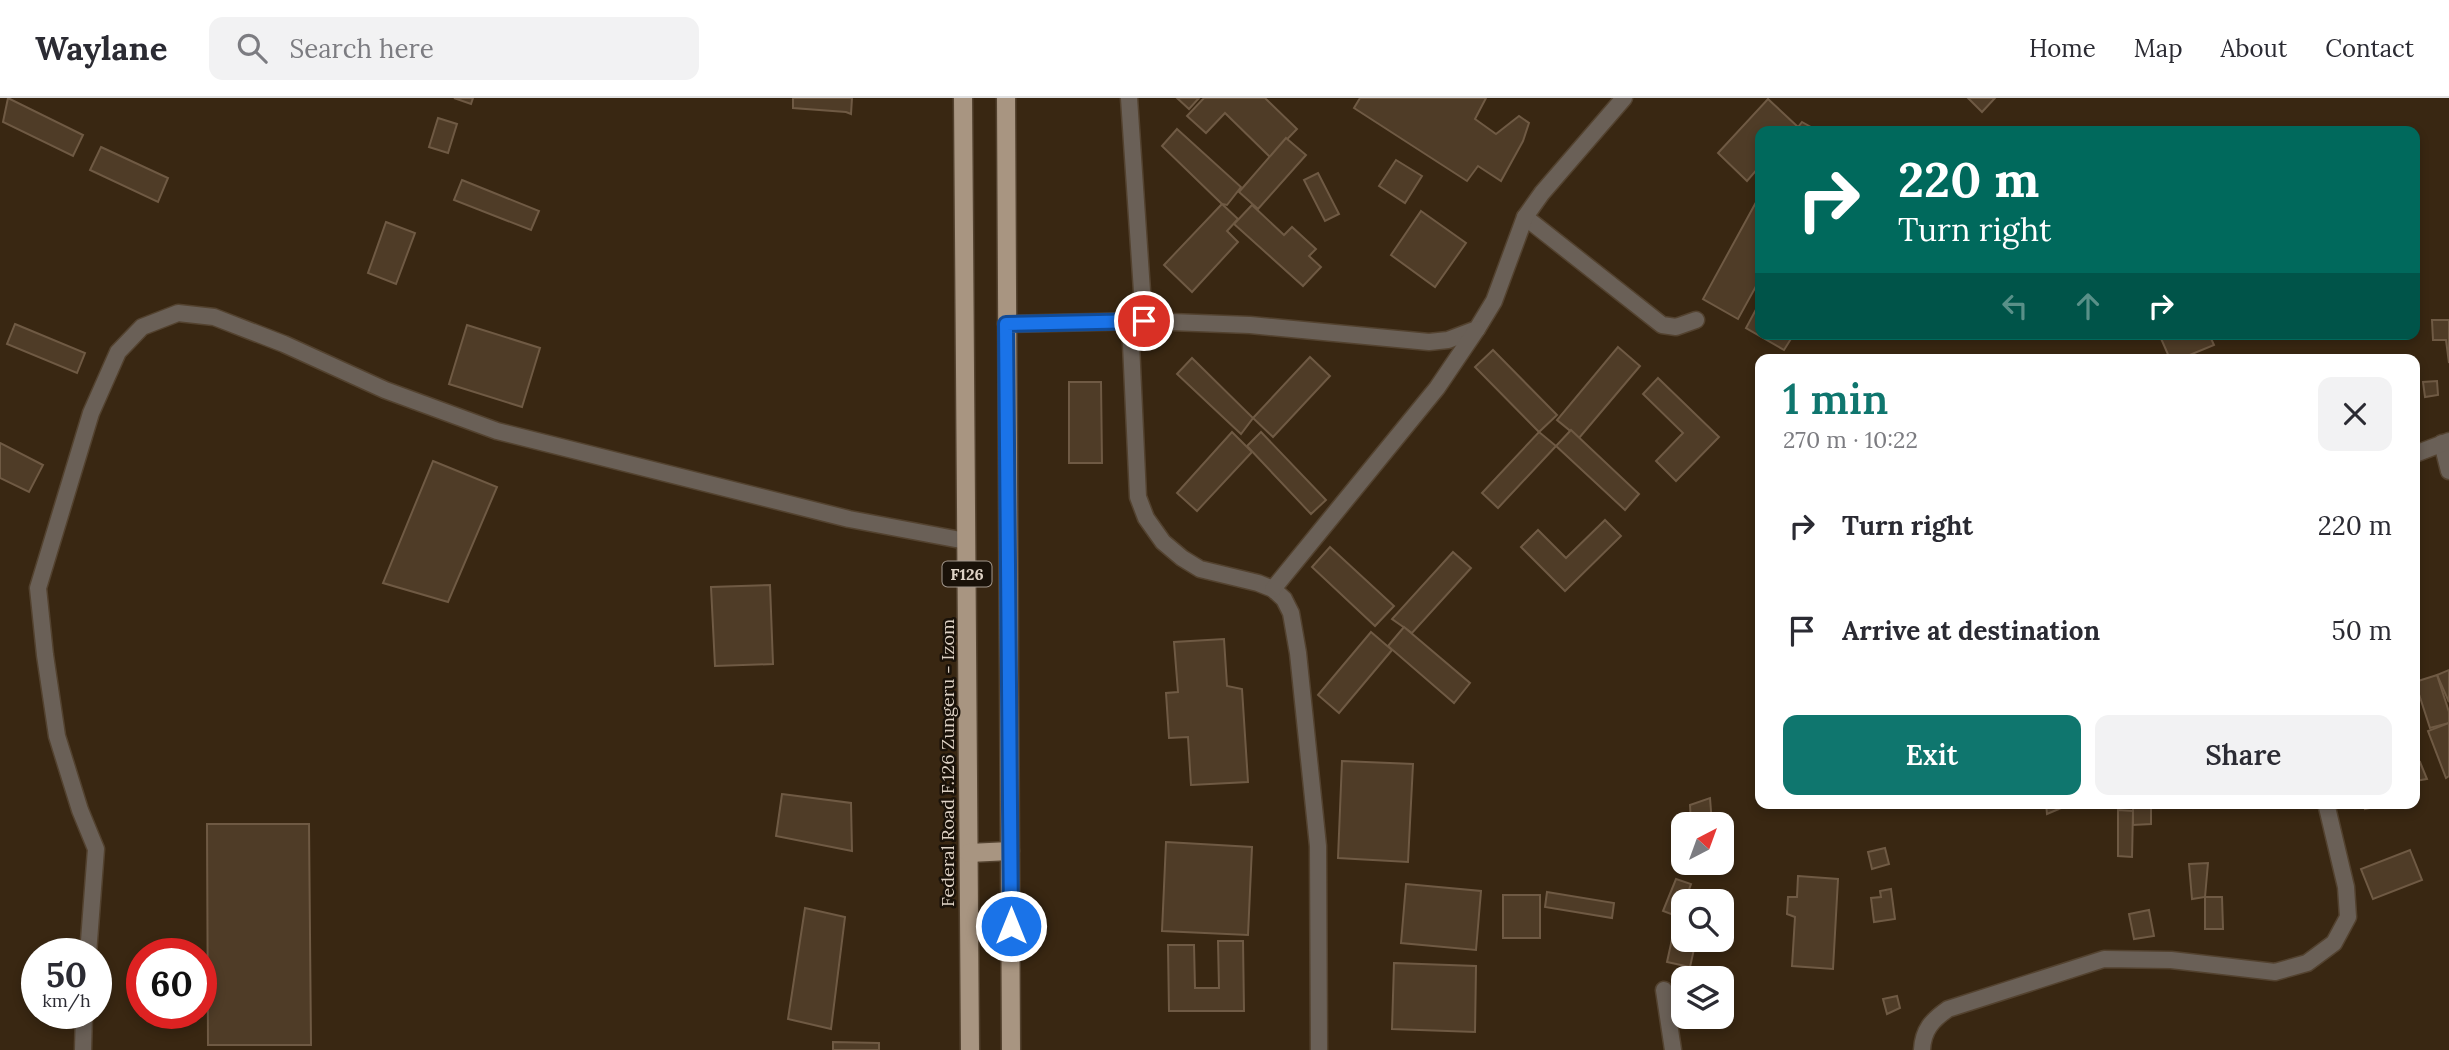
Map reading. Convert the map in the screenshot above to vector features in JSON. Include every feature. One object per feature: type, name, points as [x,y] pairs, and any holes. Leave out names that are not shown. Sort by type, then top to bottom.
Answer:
[{"type":"main road","name":"Federal Road F.126 Zungeru - Izom","points":[[963,98],[970,1050]]},
{"type":"main road","name":"F126","points":[[1006,98],[1012,1050]]},
{"type":"main road","points":[[969,853],[1010,851]]},
{"type":"street","points":[[1129,98],[1137,322],[1138,497],[1146,518],[1163,542],[1182,558],[1200,569],[1273,589],[1284,599],[1291,613],[1298,653],[1318,846],[1319,1050]]},
{"type":"street","points":[[1273,589],[1437,388],[1494,301],[1524,217],[1624,98]]},
{"type":"street","points":[[1524,217],[1662,325],[1676,327],[1696,320]]},
{"type":"street","points":[[89,938],[96,849],[80,810],[57,736],[38,589],[91,413],[118,352],[142,327],[178,313],[214,317],[284,344],[386,390],[497,431],[849,519],[966,541]]},
{"type":"street","points":[[1006,324],[1137,322],[1250,325],[1429,342],[1448,340],[1477,329]]},
{"type":"street","points":[[2420,452],[2446,442],[2449,471]]},
{"type":"street","points":[[1922,1050],[1923,1035],[1935,1018],[1948,1009],[2104,959],[2171,960],[2275,972],[2307,963],[2334,943],[2347,916],[2346,887],[2327,809]]},
{"type":"street","points":[[1664,990],[1673,1050]]},
{"type":"street","points":[[83,1050],[84,1029]]},
{"type":"building","points":[[8,98],[83,135],[73,156],[3,122]]},
{"type":"building","points":[[454,98],[473,98],[471,104]]},
{"type":"building","points":[[793,98],[852,98],[851,114],[793,108]]},
{"type":"building","points":[[1177,98],[1199,98],[1189,109]]},
{"type":"building","points":[[1204,98],[1265,98],[1297,129],[1270,157],[1225,113],[1206,133],[1187,116]]},
{"type":"building","points":[[1360,98],[1486,98],[1475,119],[1496,134],[1519,116],[1529,123],[1523,141],[1501,181],[1478,166],[1467,181],[1354,108]]},
{"type":"building","points":[[1968,98],[1995,98],[1982,112]]},
{"type":"building","points":[[1768,99],[1797,126],[1755,126],[1755,172],[1747,181],[1718,153]]},
{"type":"building","points":[[438,118],[457,124],[448,153],[429,147]]},
{"type":"building","points":[[1177,129],[1241,187],[1227,205],[1222,204],[1162,146]]},
{"type":"building","points":[[1286,138],[1306,155],[1258,209],[1239,192]]},
{"type":"building","points":[[101,147],[168,178],[158,202],[90,170]]},
{"type":"building","points":[[1396,160],[1422,176],[1405,203],[1379,186]]},
{"type":"building","points":[[1318,173],[1339,214],[1325,221],[1304,180]]},
{"type":"building","points":[[462,180],[539,211],[531,230],[454,200]]},
{"type":"building","points":[[1222,204],[1238,219],[1227,231],[1238,242],[1192,292],[1164,265]]},
{"type":"building","points":[[1755,204],[1755,288],[1738,319],[1703,299]]},
{"type":"building","points":[[1252,205],[1284,235],[1292,227],[1316,249],[1309,256],[1321,267],[1303,286],[1234,224]]},
{"type":"building","points":[[1421,211],[1466,243],[1435,287],[1391,255]]},
{"type":"building","points":[[386,222],[415,233],[396,284],[368,273]]},
{"type":"building","points":[[1755,311],[1755,333],[1746,328]]},
{"type":"building","points":[[2432,320],[2449,320],[2449,363],[2446,340],[2433,340]]},
{"type":"building","points":[[15,324],[85,353],[77,373],[7,344]]},
{"type":"building","points":[[467,325],[540,348],[522,407],[449,384]]},
{"type":"building","points":[[1767,340],[1790,340],[1784,350]]},
{"type":"building","points":[[2162,340],[2212,340],[2214,345],[2192,354],[2168,354]]},
{"type":"building","points":[[1618,347],[1640,366],[1579,438],[1557,420]]},
{"type":"building","points":[[1493,350],[1557,415],[1539,432],[1475,367]]},
{"type":"building","points":[[1310,357],[1330,376],[1273,437],[1253,418]]},
{"type":"building","points":[[1192,358],[1253,418],[1241,434],[1177,374]]},
{"type":"building","points":[[1658,378],[1719,437],[1676,481],[1656,461],[1683,433],[1643,394]]},
{"type":"building","points":[[2437,381],[2438,395],[2425,397],[2423,382]]},
{"type":"building","points":[[1069,382],[1101,382],[1102,463],[1069,463]]},
{"type":"building","points":[[1571,430],[1639,494],[1625,510],[1556,446]]},
{"type":"building","points":[[1232,432],[1252,452],[1197,511],[1177,493]]},
{"type":"building","points":[[1261,432],[1326,500],[1311,514],[1247,446]]},
{"type":"building","points":[[1539,432],[1556,446],[1498,508],[1482,493]]},
{"type":"building","points":[[0,443],[43,465],[29,492],[0,478]]},
{"type":"building","points":[[433,461],[497,487],[448,602],[383,583]]},
{"type":"building","points":[[1605,520],[1621,536],[1565,591],[1521,547],[1538,530],[1566,558]]},
{"type":"building","points":[[1330,547],[1394,606],[1375,626],[1312,567]]},
{"type":"building","points":[[1453,552],[1471,568],[1412,633],[1392,619]]},
{"type":"building","points":[[770,585],[773,664],[715,666],[711,587]]},
{"type":"building","points":[[1404,627],[1470,683],[1454,703],[1388,646]]},
{"type":"building","points":[[1371,632],[1392,650],[1339,713],[1318,695]]},
{"type":"building","points":[[1224,639],[1227,686],[1242,689],[1248,782],[1191,785],[1188,737],[1169,738],[1166,693],[1178,692],[1174,642]]},
{"type":"building","points":[[2449,670],[2449,702],[2437,675]]},
{"type":"building","points":[[2437,675],[2449,712],[2449,723],[2430,728],[2420,697],[2420,680]]},
{"type":"building","points":[[2449,723],[2449,776],[2446,778],[2428,731]]},
{"type":"building","points":[[1342,761],[1413,764],[1408,862],[1338,858]]},
{"type":"building","points":[[2420,762],[2427,779],[2420,780]]},
{"type":"building","points":[[782,794],[851,803],[852,851],[776,836]]},
{"type":"building","points":[[1710,798],[1711,812],[1690,812],[1690,805]]},
{"type":"building","points":[[2047,809],[2059,809],[2047,814]]},
{"type":"building","points":[[2133,809],[2151,809],[2151,824],[2133,825]]},
{"type":"building","points":[[2118,810],[2133,811],[2132,857],[2118,856]]},
{"type":"building","points":[[207,824],[309,824],[311,1045],[208,1045],[208,1029],[217,1029],[217,938],[208,938]]},
{"type":"building","points":[[1166,842],[1252,847],[1248,935],[1162,931]]},
{"type":"building","points":[[1885,848],[1889,864],[1872,869],[1868,852]]},
{"type":"building","points":[[2410,850],[2422,880],[2373,899],[2361,869]]},
{"type":"building","points":[[2208,863],[2205,897],[2192,899],[2189,864]]},
{"type":"building","points":[[1798,876],[1838,879],[1833,969],[1792,966],[1795,917],[1787,914],[1788,897],[1797,897]]},
{"type":"building","points":[[1676,879],[1691,884],[1689,889],[1672,889]]},
{"type":"building","points":[[1406,884],[1481,891],[1476,950],[1401,943]]},
{"type":"building","points":[[1891,889],[1895,919],[1874,922],[1871,898],[1881,897],[1880,891]]},
{"type":"building","points":[[1671,891],[1671,914],[1663,911]]},
{"type":"building","points":[[1547,892],[1614,903],[1612,918],[1545,907]]},
{"type":"building","points":[[1503,895],[1540,895],[1540,938],[1503,938]]},
{"type":"building","points":[[2205,897],[2222,897],[2223,929],[2205,929]]},
{"type":"building","points":[[805,908],[845,917],[831,1029],[788,1019]]},
{"type":"building","points":[[2149,910],[2154,936],[2134,939],[2129,914]]},
{"type":"building","points":[[1218,941],[1243,941],[1244,1011],[1169,1011],[1168,945],[1194,945],[1195,988],[1219,988]]},
{"type":"building","points":[[1671,944],[1671,952],[1693,952],[1690,966],[1667,962]]},
{"type":"building","points":[[1394,963],[1476,966],[1475,1032],[1392,1029]]},
{"type":"building","points":[[1897,996],[1900,1008],[1887,1014],[1883,999]]},
{"type":"building","points":[[833,1042],[879,1043],[879,1050],[833,1050]]},
{"type":"route","points":[[1011,926],[1006,324],[1144,321]]}]
